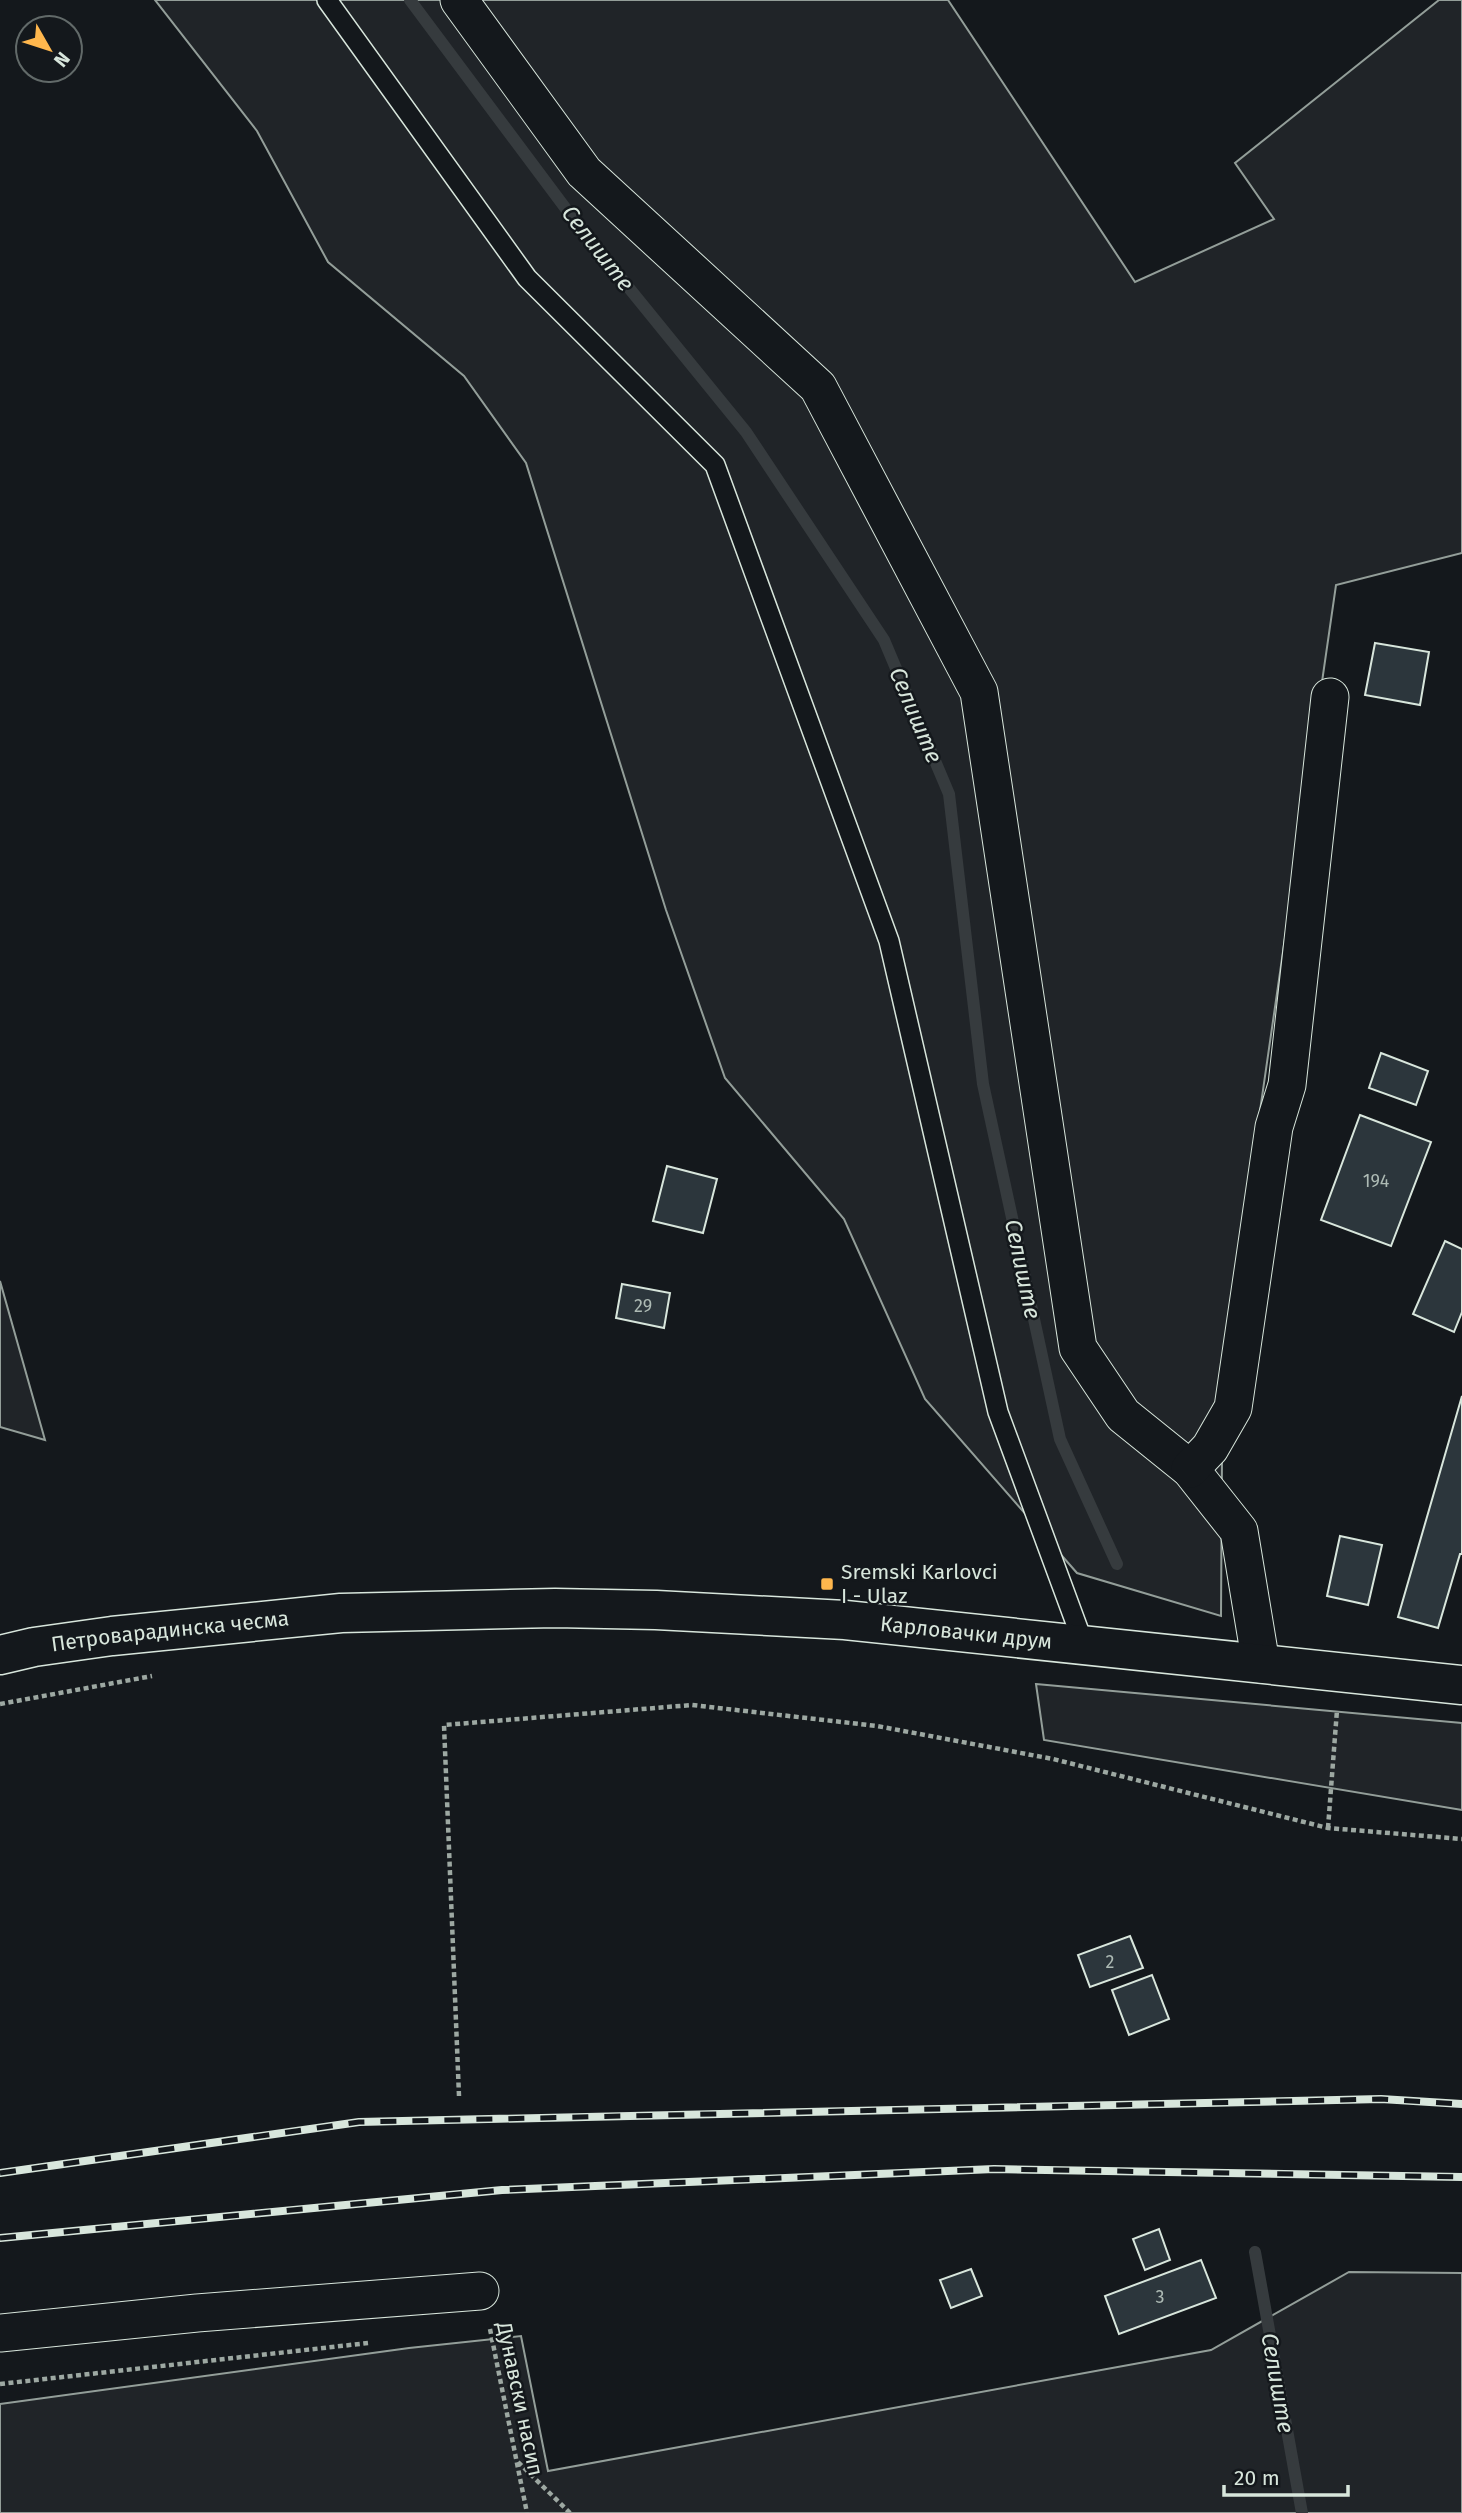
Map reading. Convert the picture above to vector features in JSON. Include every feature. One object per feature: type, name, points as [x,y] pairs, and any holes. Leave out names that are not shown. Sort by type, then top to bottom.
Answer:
[{"type":"main road","name":"Карловачки друм","points":[[341,1613],[523,1607],[656,1610],[845,1620],[1462,1685]]},
{"type":"main road","name":"Петроварадинска чесма","points":[[0,1655],[34,1647],[112,1636],[341,1613]]},
{"type":"street","points":[[459,0],[584,172],[818,387],[979,692],[1078,1348],[1124,1415],[1190,1469],[1239,1531],[1261,1664]]},
{"type":"street","points":[[1190,1469],[1210,1448],[1234,1408],[1274,1127],[1287,1085],[1330,697]]},
{"type":"street","points":[[0,2333],[222,2310],[480,2291]]},
{"type":"lane","points":[[327,0],[527,278],[715,465],[889,940],[998,1412],[1084,1645]]},
{"type":"path","points":[[1328,1828],[1339,1672]]},
{"type":"path","points":[[459,2096],[444,1725],[692,1705],[877,1726],[1053,1759],[1328,1828],[1462,1839]]},
{"type":"path","name":"Дунавски насип","points":[[480,2291],[527,2513]]},
{"type":"path","points":[[476,2331],[490,2329]]},
{"type":"path","points":[[0,2384],[379,2342]]},
{"type":"path","points":[[517,2462],[570,2513]]},
{"type":"shaded area","points":[[155,0],[948,0],[1135,282],[1274,219],[1235,163],[1439,0],[1462,0],[1462,553],[1336,585],[1237,1270],[1222,1454],[1221,1616],[1077,1573],[925,1399],[844,1219],[725,1078],[666,910],[526,463],[464,376],[328,262],[257,131]]},
{"type":"shaded area","points":[[0,1281],[45,1440],[0,1427]]},
{"type":"shaded area","points":[[1036,1684],[1462,1723],[1462,1810],[1044,1740]]},
{"type":"shaded area","points":[[1349,2272],[1462,2273],[1462,2513],[0,2513],[0,2404],[409,2348],[521,2336],[548,2471],[1211,2350]]},
{"type":"building","points":[[1375,643],[1429,652],[1420,705],[1365,695]]},
{"type":"building","points":[[1381,1053],[1428,1071],[1416,1105],[1369,1088]]},
{"type":"building","points":[[1360,1115],[1431,1142],[1391,1246],[1321,1220]]},
{"type":"building","points":[[667,1166],[717,1179],[703,1233],[653,1221]]},
{"type":"building","points":[[1445,1241],[1462,1249],[1462,1312],[1454,1332],[1413,1314]]},
{"type":"building","points":[[622,1284],[670,1293],[664,1328],[616,1318]]},
{"type":"building","points":[[1462,1396],[1462,1554],[1438,1628],[1398,1617]]},
{"type":"building","points":[[1340,1536],[1382,1545],[1368,1605],[1327,1596]]},
{"type":"building","points":[[1130,1936],[1143,1968],[1090,1987],[1078,1955]]},
{"type":"building","points":[[1152,1975],[1169,2019],[1129,2035],[1112,1990]]},
{"type":"building","points":[[1159,2229],[1170,2260],[1145,2270],[1133,2239]]},
{"type":"building","points":[[1201,2260],[1216,2298],[1119,2334],[1105,2296]]},
{"type":"building","points":[[971,2269],[982,2296],[951,2308],[940,2280]]},
{"type":"waterway","name":"Селиште","points":[[410,0],[581,229],[746,432],[884,640],[949,794],[983,1084],[1060,1439],[1117,1564]]},
{"type":"waterway","name":"Селиште","points":[[1255,2252],[1302,2513]]},
{"type":"railway","points":[[0,2173],[359,2122],[1381,2099],[1462,2104]]},
{"type":"railway","points":[[0,2238],[502,2190],[994,2169],[1462,2177]]},
{"type":"place","name":"Sremski Karlovci I - Ulaz","points":[[827,1584]]}]
